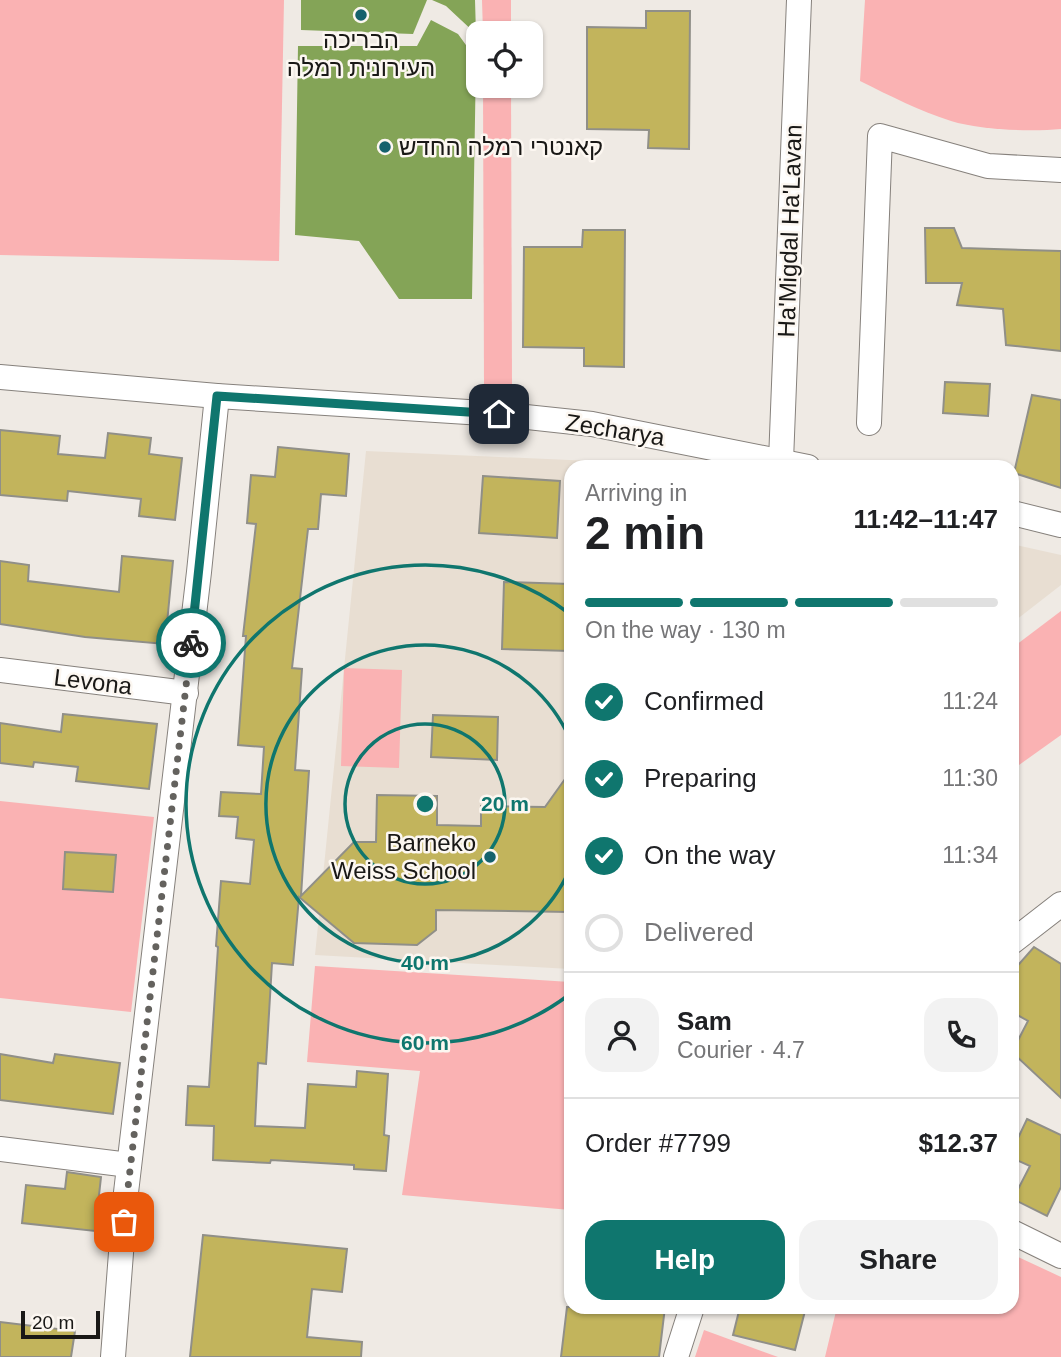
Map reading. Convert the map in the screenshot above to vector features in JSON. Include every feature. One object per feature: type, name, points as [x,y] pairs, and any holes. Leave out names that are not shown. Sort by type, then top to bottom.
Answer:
[{"type":"street","name":"Ha'Migdal Ha'Lavan","points":[[781,460],[799,0]]},
{"type":"street","points":[[869,423],[880,136],[988,166],[1061,170]]},
{"type":"street","name":"Zecharya","points":[[0,377],[217,396],[499,414],[592,424],[776,460]]},
{"type":"street","points":[[113,1357],[130,1165],[186,693],[217,396]]},
{"type":"street","points":[[1019,515],[1061,525]]},
{"type":"street","name":"Levona","points":[[0,670],[186,693]]},
{"type":"street","points":[[1019,937],[1061,904]]},
{"type":"street","points":[[0,1149],[130,1165]]},
{"type":"street","points":[[1019,1235],[1061,1255]]},
{"type":"street","points":[[676,1357],[690,1314]]},
{"type":"shaded area","points":[[0,0],[284,0],[279,261],[0,255]]},
{"type":"shaded area","name":"הבריכה העירונית רמלה","points":[[301,0],[427,0],[413,34],[301,30]]},
{"type":"shaded area","name":"הבריכה העירונית רמלה","points":[[432,0],[475,0],[476,21],[466,21],[466,25],[446,6]]},
{"type":"shaded area","points":[[482,0],[511,0],[511,21],[483,21]]},
{"type":"shaded area","points":[[865,0],[1061,0],[1061,129],[1006,130],[963,124],[916,108],[860,81]]},
{"type":"shaded area","name":"קאנטרי רמלה החדש","points":[[431,20],[458,34],[466,45],[466,98],[475,98],[472,299],[399,299],[359,241],[295,235],[298,46],[417,46]]},
{"type":"shaded area","points":[[483,98],[511,98],[512,386],[484,386]]},
{"type":"shaded area","points":[[366,451],[569,460],[564,460],[564,969],[315,955]]},
{"type":"shaded area","points":[[1019,546],[1061,555],[1061,585],[1019,618]]},
{"type":"shaded area","points":[[1061,611],[1061,735],[1019,765],[1019,643]]},
{"type":"shaded area","points":[[344,668],[402,670],[399,768],[341,766]]},
{"type":"shaded area","points":[[0,801],[154,817],[131,1012],[0,998]]},
{"type":"shaded area","points":[[315,966],[564,982],[564,1209],[402,1195],[420,1071],[307,1062]]},
{"type":"shaded area","points":[[1019,1257],[1061,1277],[1061,1357],[825,1357],[835,1314],[1019,1314]]},
{"type":"shaded area","points":[[704,1330],[778,1357],[695,1357]]},
{"type":"building","points":[[646,11],[690,11],[689,149],[648,148],[649,130],[587,129],[587,27],[646,28]]},
{"type":"building","points":[[925,228],[954,228],[962,248],[1061,251],[1061,351],[1006,345],[1003,309],[957,305],[962,283],[926,283]]},
{"type":"building","points":[[583,230],[625,230],[624,367],[584,366],[584,348],[523,347],[524,247],[582,247]]},
{"type":"building","points":[[945,382],[990,384],[988,416],[943,413]]},
{"type":"building","points":[[1032,395],[1061,400],[1061,488],[1019,475],[1017,460]]},
{"type":"building","points":[[0,430],[60,436],[58,454],[105,458],[108,433],[151,438],[149,454],[182,458],[175,520],[139,516],[141,499],[68,491],[67,501],[0,495]]},
{"type":"building","points":[[278,447],[349,454],[346,496],[321,494],[318,529],[308,529],[292,668],[302,669],[295,770],[309,771],[301,896],[354,842],[376,842],[377,795],[437,796],[437,825],[481,826],[481,806],[545,807],[564,780],[564,912],[436,910],[436,930],[417,945],[354,943],[299,897],[293,965],[272,963],[266,1064],[258,1063],[255,1126],[305,1128],[308,1084],[356,1087],[357,1071],[388,1074],[384,1135],[389,1136],[386,1171],[354,1169],[354,1165],[213,1160],[214,1126],[186,1125],[188,1086],[209,1087],[221,881],[250,884],[254,840],[236,838],[238,817],[219,816],[221,792],[261,794],[264,747],[238,745],[246,636],[243,636],[256,524],[247,523],[251,475],[275,477]]},
{"type":"building","points":[[483,476],[560,481],[557,538],[479,533]]},
{"type":"building","points":[[122,556],[173,561],[165,644],[85,637],[0,624],[0,561],[29,565],[28,581],[119,592]]},
{"type":"building","points":[[504,582],[564,584],[564,651],[502,649]]},
{"type":"building","points":[[63,714],[157,724],[149,789],[76,781],[78,767],[34,762],[33,767],[0,763],[0,723],[61,732]]},
{"type":"building","points":[[433,715],[498,717],[497,760],[431,757]]},
{"type":"building","points":[[65,852],[116,855],[113,892],[63,889]]},
{"type":"building","points":[[1034,947],[1061,964],[1061,1098],[1019,1059],[1019,1038],[1028,1021],[1019,1016],[1019,964]]},
{"type":"building","points":[[0,1054],[53,1063],[55,1054],[120,1063],[113,1114],[0,1100]]},
{"type":"building","points":[[1027,1119],[1061,1135],[1061,1187],[1047,1216],[1019,1202],[1019,1187],[1030,1166],[1019,1161],[1019,1136]]},
{"type":"building","points":[[67,1172],[101,1177],[95,1231],[22,1223],[26,1185],[65,1189]]},
{"type":"building","points":[[203,1235],[347,1249],[342,1292],[312,1289],[307,1337],[362,1342],[361,1357],[190,1357]]},
{"type":"building","points":[[566,1314],[664,1314],[659,1357],[561,1357]]},
{"type":"building","points":[[738,1314],[804,1314],[795,1350],[733,1335]]},
{"type":"building","points":[[0,1322],[75,1331],[71,1357],[0,1357]]},
{"type":"way so far","points":[[124,1222],[191,643]]},
{"type":"place","name":"הבריכה העירונית רמלה","points":[[361,15]]},
{"type":"place","name":"קאנטרי רמלה החדש","points":[[385,147]]},
{"type":"place","name":"Barneko Weiss School","points":[[490,857]]},
{"type":"route","points":[[191,643],[217,396],[499,414]]}]
